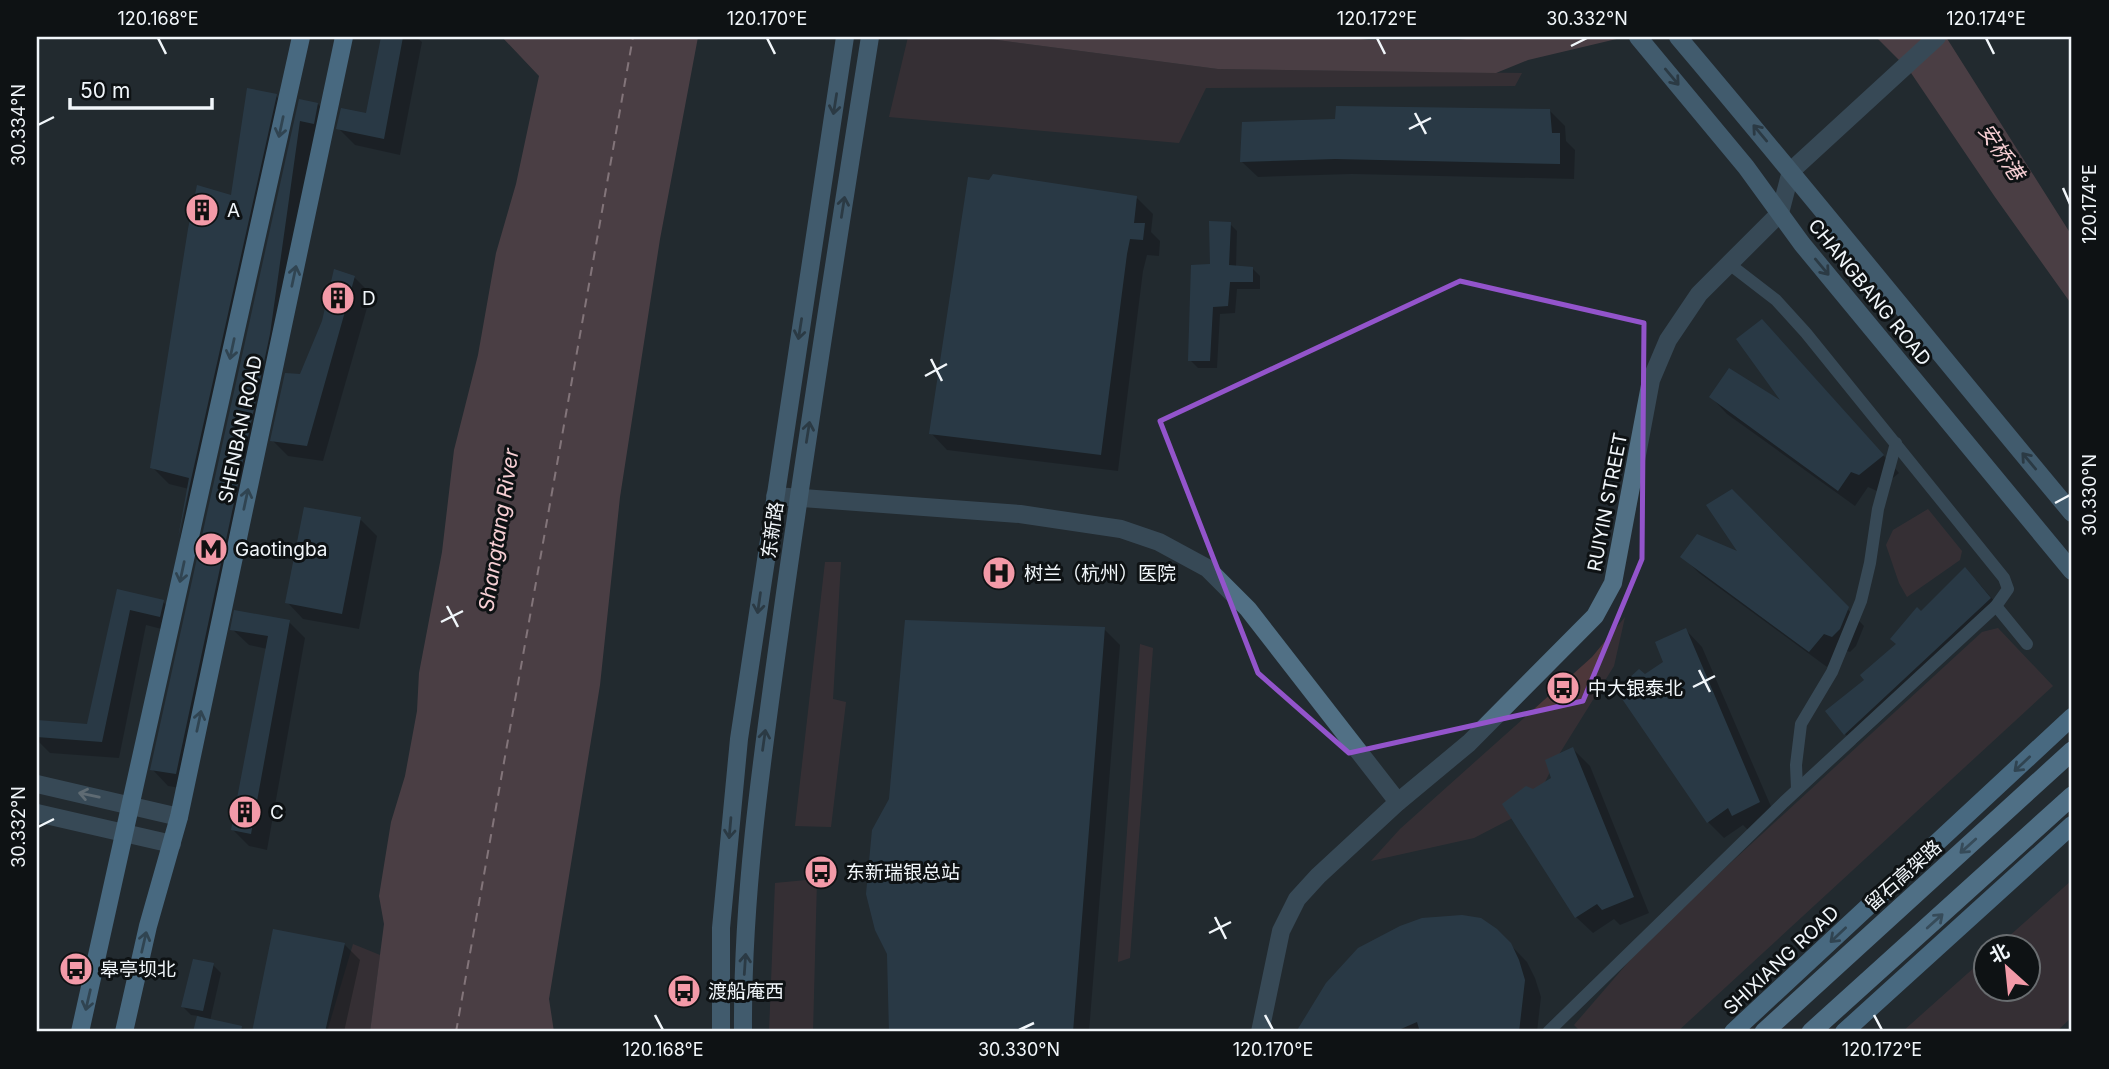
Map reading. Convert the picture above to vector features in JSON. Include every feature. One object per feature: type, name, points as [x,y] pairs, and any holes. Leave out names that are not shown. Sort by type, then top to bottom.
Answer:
[{"type":"highway","name":"留石高架路","points":[[1763,1032],[2072,751]]},
{"type":"highway","points":[[1811,1032],[2072,796]]},
{"type":"main road","name":"SHENBAN ROAD","points":[[80,1032],[301,37]]},
{"type":"main road","name":"SHENBAN ROAD","points":[[124,1032],[148,926],[179,817],[344,37]]},
{"type":"main road","name":"东新路","points":[[722,1032],[721,928],[738,752],[845,37]]},
{"type":"main road","name":"东新路","points":[[743,1032],[743,994],[759,779],[797,500],[870,37]]},
{"type":"main road","name":"CHANGBANG ROAD","points":[[1638,37],[1746,167],[1802,244],[2072,571]]},
{"type":"main road","name":"CHANGBANG ROAD","points":[[1678,37],[2072,513]]},
{"type":"main road","name":"SHIXIANG ROAD","points":[[1733,1032],[2072,718]]},
{"type":"main road","points":[[1844,1032],[2072,825]]},
{"type":"street","points":[[1780,213],[1791,171],[1932,42]]},
{"type":"street","name":"RUIYIN STREET","points":[[1260,1032],[1281,930],[1297,899],[1398,802],[1469,743],[1595,616],[1614,583],[1651,380],[1668,340],[1699,294],[1780,213]]},
{"type":"street","points":[[1555,1030],[1797,789],[1996,606],[2008,589],[2004,578],[1806,333],[1776,300],[1728,263]]},
{"type":"street","points":[[1797,789],[1801,724],[1832,671],[1861,601],[1878,509],[1896,443]]},
{"type":"street","points":[[775,496],[797,500],[1020,514],[1121,529],[1159,542],[1207,568],[1248,609],[1398,802]]},
{"type":"street","points":[[1996,606],[2027,644]]},
{"type":"street","points":[[37,784],[179,817]]},
{"type":"street","points":[[37,813],[172,844]]},
{"type":"highlighted area","points":[[1460,281],[1644,323],[1642,559],[1583,701],[1349,753],[1258,673],[1160,421]]},
{"type":"shaded area","points":[[908,37],[975,37],[1218,69],[1522,73],[1515,86],[1206,88],[1179,143],[889,117]]},
{"type":"shaded area","points":[[1928,509],[1962,551],[1960,560],[1907,597],[1899,583],[1886,545],[1893,530]]},
{"type":"shaded area","points":[[825,562],[841,562],[833,699],[846,702],[831,827],[795,826]]},
{"type":"shaded area","points":[[1625,617],[1614,666],[1558,756],[1532,808],[1474,838],[1371,861],[1400,829],[1592,657]]},
{"type":"shaded area","points":[[1998,628],[2053,686],[1677,1032],[1581,1032],[1574,1025],[1650,937],[1982,632]]},
{"type":"shaded area","points":[[1140,644],[1153,648],[1130,958],[1118,962]]},
{"type":"shaded area","points":[[817,879],[813,1032],[769,1032],[775,883]]},
{"type":"shaded area","points":[[2072,880],[2072,1017],[2056,1032],[1902,1032],[1972,970],[1972,1002],[2042,1002],[2042,932],[2014,932]]},
{"type":"shaded area","points":[[353,944],[380,955],[370,1032],[327,1032]]},
{"type":"water","name":"Shangtang River","points":[[502,37],[698,37],[660,239],[620,497],[600,685],[549,999],[554,1032],[370,1032],[384,924],[379,896],[391,822],[405,776],[417,711],[419,673],[442,552],[454,450],[478,355],[496,253],[516,184],[539,76]]},
{"type":"water","points":[[975,37],[1344,37],[1369,40],[1458,40],[1483,37],[1625,37],[1528,60],[1496,73],[1218,69]]},
{"type":"water","name":"安桥港","points":[[1876,37],[1946,37],[2072,236],[2072,305],[1909,70]]},
{"type":"building","points":[[381,37],[403,37],[384,139],[336,129],[341,108],[366,113]]},
{"type":"building","points":[[247,88],[277,94],[178,538],[189,478],[150,468],[197,185],[231,195]]},
{"type":"building","points":[[299,99],[318,103],[314,124],[300,121],[270,334],[176,774],[150,770]]},
{"type":"building","points":[[1336,106],[1550,109],[1552,133],[1560,133],[1560,164],[1335,159],[1240,162],[1242,122],[1335,119]]},
{"type":"building","points":[[993,174],[1137,196],[1134,223],[1145,223],[1143,240],[1130,239],[1127,254],[1101,455],[929,434],[968,177],[989,180]]},
{"type":"building","points":[[1209,221],[1231,222],[1229,265],[1253,267],[1253,282],[1230,282],[1228,306],[1213,307],[1210,361],[1188,361],[1191,265],[1210,264]]},
{"type":"building","points":[[334,269],[355,276],[307,446],[270,441],[285,373],[300,374],[322,321]]},
{"type":"building","points":[[1762,319],[1884,455],[1859,475],[1851,472],[1838,491],[1709,397],[1729,368],[1780,400],[1736,339]]},
{"type":"building","points":[[1732,489],[1849,607],[1840,629],[1832,637],[1824,634],[1809,652],[1680,557],[1697,534],[1737,551],[1706,505]]},
{"type":"building","points":[[304,507],[361,517],[342,614],[285,603]]},
{"type":"building","points":[[1965,567],[1991,598],[1844,735],[1825,711],[1864,680],[1860,675],[1896,644],[1890,639],[1917,607],[1921,611]]},
{"type":"building","points":[[117,589],[164,600],[160,617],[130,610],[102,742],[37,737],[37,720],[87,724]]},
{"type":"building","points":[[234,610],[290,620],[251,834],[231,830],[268,636],[230,630]]},
{"type":"building","points":[[905,620],[1105,627],[1073,1032],[889,1032],[887,954],[875,930],[866,894],[872,830],[889,799]]},
{"type":"building","points":[[1686,628],[1760,802],[1732,816],[1728,808],[1707,823],[1616,690],[1639,669],[1645,674],[1663,662],[1655,642]]},
{"type":"building","points":[[1573,747],[1634,897],[1602,910],[1597,904],[1575,918],[1502,804],[1526,786],[1533,789],[1551,778],[1545,760]]},
{"type":"building","points":[[1462,915],[1481,918],[1511,943],[1525,980],[1519,1032],[1420,1032],[1417,1022],[1394,1032],[1296,1032],[1326,983],[1358,948],[1422,918]]},
{"type":"building","points":[[273,929],[345,943],[325,1032],[252,1032]]},
{"type":"building","points":[[193,959],[214,963],[203,1011],[181,1007]]},
{"type":"building","points":[[197,1016],[242,1026],[241,1032],[193,1032]]},
{"type":"ferry route","points":[[456,1032],[633,37]]},
{"type":"place","name":"A","points":[[202,210]]},
{"type":"place","name":"D","points":[[338,298]]},
{"type":"place","name":"Gaotingba","points":[[211,549]]},
{"type":"place","name":"树兰（杭州）医院","points":[[999,573]]},
{"type":"place","name":"中大银泰北","points":[[1563,688]]},
{"type":"place","name":"C","points":[[245,812]]},
{"type":"place","name":"东新瑞银总站","points":[[821,872]]},
{"type":"place","name":"皋亭坝北","points":[[76,969]]},
{"type":"place","name":"渡船庵西","points":[[684,991]]}]
